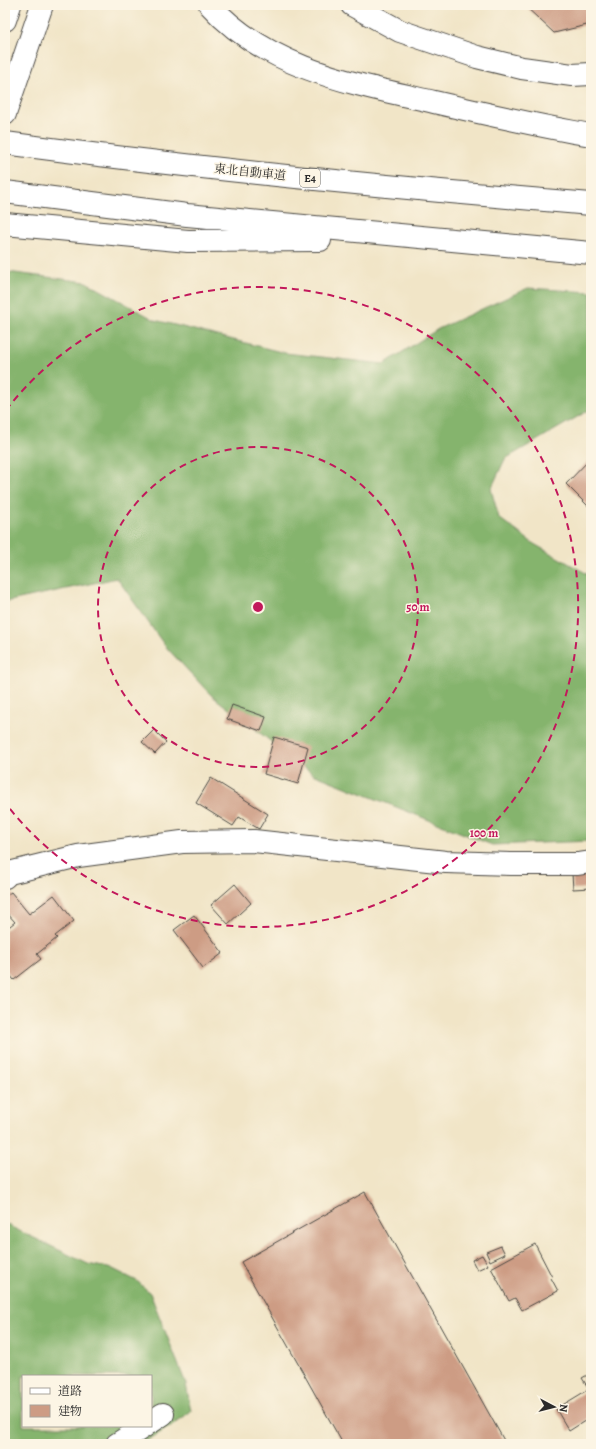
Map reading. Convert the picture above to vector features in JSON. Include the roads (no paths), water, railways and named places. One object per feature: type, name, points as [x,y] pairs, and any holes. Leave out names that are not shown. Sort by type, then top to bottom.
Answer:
[{"type":"main road","points":[[5,20],[10,5]]},
{"type":"main road","points":[[5,114],[26,46],[42,5]]},
{"type":"main road","points":[[210,5],[244,36],[278,57],[317,73],[421,100],[591,135]]},
{"type":"main road","points":[[352,5],[400,31],[477,57],[522,68],[565,74],[591,74]]},
{"type":"main road","name":"東北自動車道","points":[[5,143],[196,167],[449,192],[591,204]]},
{"type":"main road","points":[[12,193],[188,215],[591,253]]},
{"type":"main road","points":[[8,224],[188,241],[443,240]]},
{"type":"main road","points":[[5,877],[9,873],[78,856],[182,842],[254,841],[446,862],[511,864],[578,864],[591,862]]},
{"type":"main road","points":[[117,1444],[143,1427]]}]
